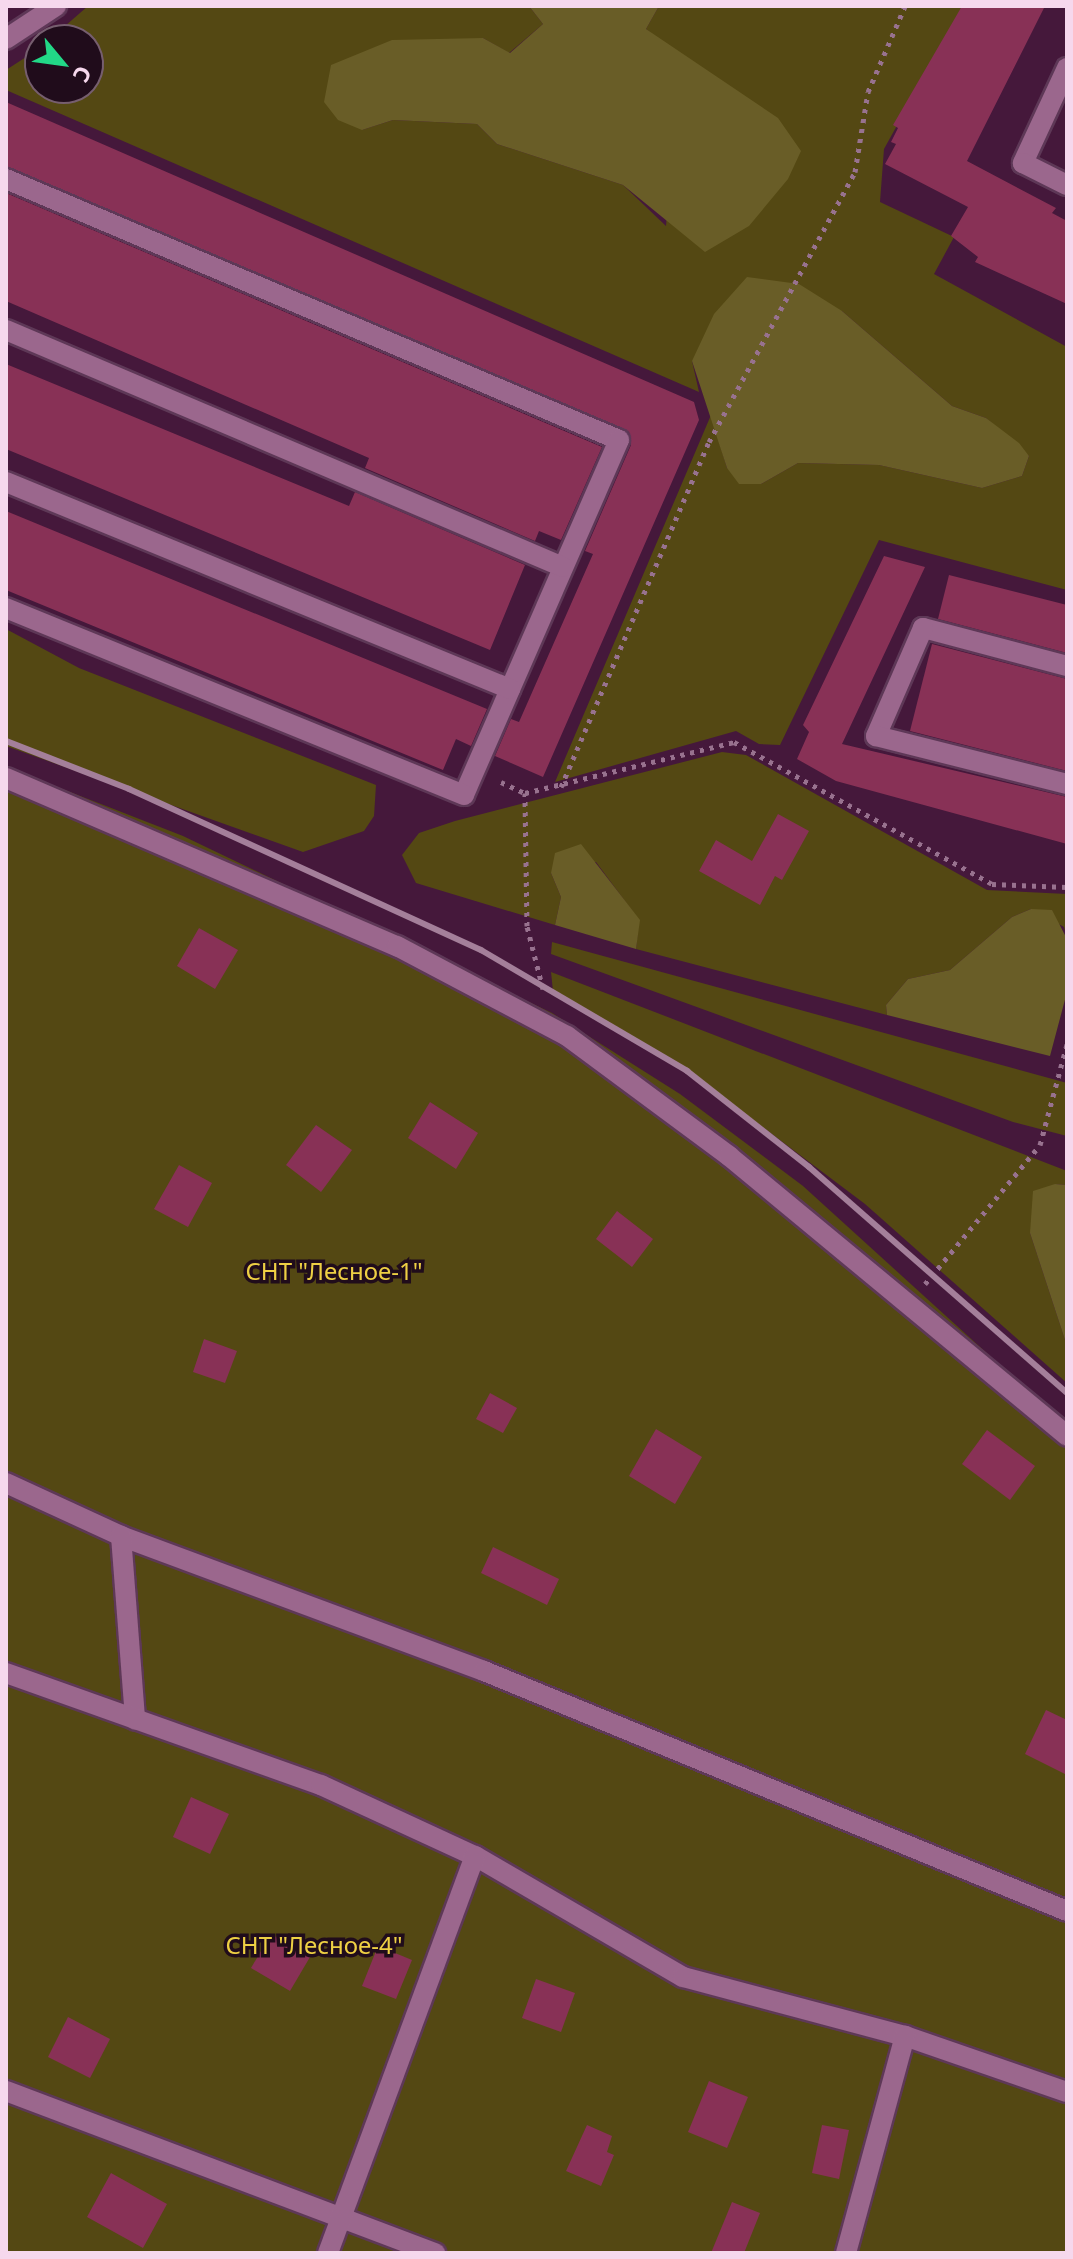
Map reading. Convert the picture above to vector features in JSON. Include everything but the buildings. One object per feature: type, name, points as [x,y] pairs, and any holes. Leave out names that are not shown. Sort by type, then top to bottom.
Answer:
[{"type":"street","points":[[6,39],[56,6]]},
{"type":"street","points":[[1067,68],[1023,163],[1067,185]]},
{"type":"street","points":[[6,179],[619,440],[464,795],[6,608]]},
{"type":"street","points":[[6,330],[563,567]]},
{"type":"street","points":[[6,482],[510,689]]},
{"type":"street","points":[[1067,666],[923,628],[876,736],[1067,784]]},
{"type":"street","points":[[6,778],[397,946],[567,1036],[729,1156],[1067,1436]]},
{"type":"street","points":[[6,1483],[121,1536],[484,1671],[1067,1911]]},
{"type":"street","points":[[121,1536],[135,1719]]},
{"type":"street","points":[[6,1673],[321,1785],[475,1856],[683,1977],[905,2036],[1067,2092]]},
{"type":"street","points":[[328,2253],[475,1856]]},
{"type":"street","points":[[846,2253],[905,2036]]},
{"type":"street","points":[[6,2091],[435,2253]]},
{"type":"path","points":[[561,787],[709,442],[855,172],[868,92],[905,6]]},
{"type":"path","points":[[567,1036],[540,984],[527,926],[525,793],[561,787],[734,742],[992,884],[1067,887]]},
{"type":"path","points":[[918,1311],[928,1273],[994,1208],[1040,1145],[1067,1044]]},
{"type":"green space","points":[[88,6],[529,6],[543,24],[509,53],[483,38],[362,130],[393,120],[477,124],[497,144],[623,185],[666,226],[680,57],[646,29],[659,6],[963,6],[884,149],[880,202],[954,237],[934,274],[1067,347],[1067,590],[879,540],[780,745],[759,744],[736,731],[555,782],[711,415],[727,468],[761,484],[798,463],[879,465],[982,488],[1022,476],[1029,456],[986,418],[952,406],[842,311],[692,361],[699,392],[38,104],[104,104],[104,24],[67,24]]},
{"type":"green space","points":[[24,58],[24,98],[6,90],[6,70]]},
{"type":"green space","points":[[6,629],[79,668],[376,785],[374,816],[364,831],[303,852],[6,746]]},
{"type":"green space","points":[[722,752],[746,755],[987,890],[1067,894],[1067,939],[1064,927],[1031,909],[1012,917],[950,970],[908,979],[886,1005],[887,1015],[636,949],[639,920],[596,862],[551,873],[561,897],[555,925],[416,883],[402,855],[419,833],[455,821]]},
{"type":"green space","points":[[6,767],[183,836],[552,1013],[680,1094],[803,1186],[1067,1426],[1067,2253],[6,2253]]},
{"type":"green space","points":[[552,942],[1067,1083],[1067,1136],[1013,1122],[551,954]]},
{"type":"green space","points":[[551,972],[1067,1171],[1067,1185],[1055,1184],[1030,1233],[1067,1346],[1067,1383],[865,1204],[696,1077],[553,991]]},
{"type":"shaded area","points":[[529,6],[659,6],[646,29],[778,118],[801,151],[788,179],[749,226],[705,252],[623,185],[497,144],[477,124],[393,120],[362,130],[338,120],[324,102],[331,65],[392,40],[483,38],[510,53],[543,24]]},
{"type":"shaded area","points":[[747,277],[799,284],[842,311],[952,406],[986,418],[1019,443],[1029,456],[1022,476],[982,488],[879,465],[798,463],[761,484],[739,484],[727,468],[692,361],[714,314]]},
{"type":"shaded area","points":[[581,844],[640,920],[636,949],[555,925],[561,897],[551,873],[555,853]]},
{"type":"shaded area","points":[[1031,909],[1052,910],[1067,939],[1067,992],[1050,1056],[887,1015],[886,1005],[908,979],[950,970],[1012,917]]},
{"type":"shaded area","points":[[1055,1184],[1067,1185],[1067,1346],[1030,1233],[1033,1191]]},
{"type":"railway","points":[[6,741],[129,789],[481,950],[687,1071],[809,1167],[1067,1393]]},
{"type":"park label","name":"СНТ \"Лесное-1\"","points":[[334,1271]]},
{"type":"park label","name":"СНТ \"Лесное-4\"","points":[[314,1945]]}]
